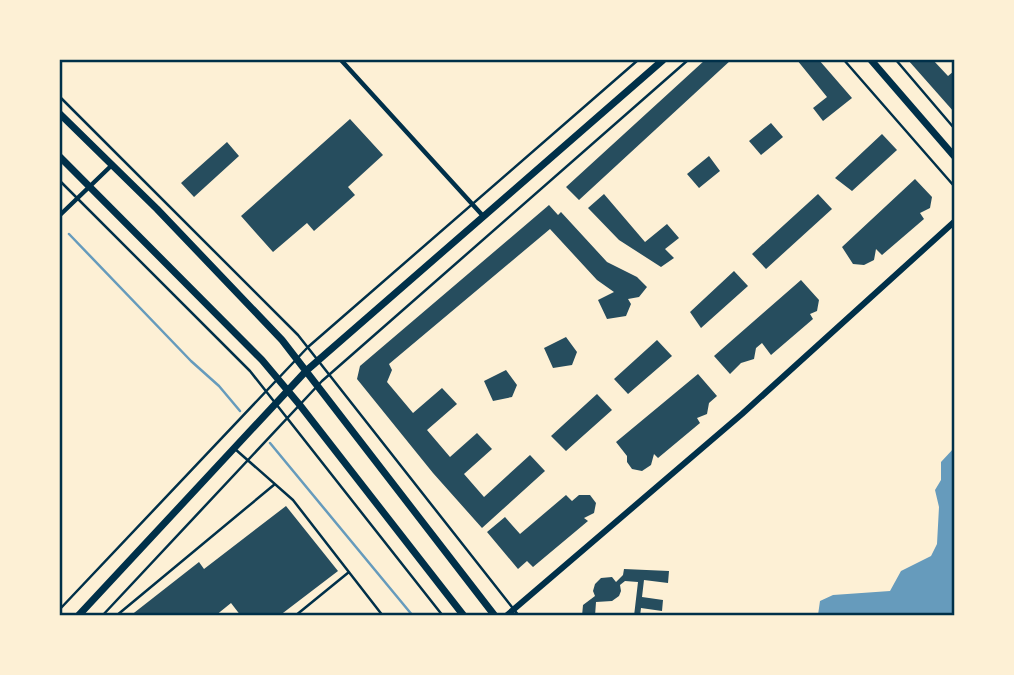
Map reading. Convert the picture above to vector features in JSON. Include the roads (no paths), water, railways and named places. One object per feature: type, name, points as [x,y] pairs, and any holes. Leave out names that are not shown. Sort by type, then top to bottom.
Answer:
[{"type":"main road","points":[[78,615],[306,371],[663,60]]},
{"type":"main road","points":[[871,60],[954,156]]},
{"type":"main road","points":[[60,114],[282,340],[495,615]]},
{"type":"main road","points":[[60,157],[277,377],[464,615]]},
{"type":"street","points":[[341,60],[484,217]]},
{"type":"street","points":[[60,215],[112,166]]},
{"type":"street","points":[[506,615],[742,414],[954,222]]},
{"type":"lane","points":[[60,609],[308,347],[638,60]]},
{"type":"lane","points":[[102,615],[329,374],[688,60]]},
{"type":"lane","points":[[844,60],[954,186]]},
{"type":"lane","points":[[896,60],[954,128]]},
{"type":"lane","points":[[60,97],[218,253],[308,347],[519,615]]},
{"type":"lane","points":[[60,181],[250,371],[443,615]]},
{"type":"lane","points":[[235,449],[293,500],[383,615]]},
{"type":"lane","points":[[116,615],[275,484]]},
{"type":"lane","points":[[295,615],[349,572]]},
{"type":"water","points":[[954,448],[954,615],[818,615],[820,601],[833,595],[890,591],[901,571],[931,556],[937,544],[939,507],[935,490],[941,480],[941,462]]},
{"type":"waterway","points":[[69,234],[191,361],[219,386],[240,411]]},
{"type":"waterway","points":[[270,443],[413,616]]}]
